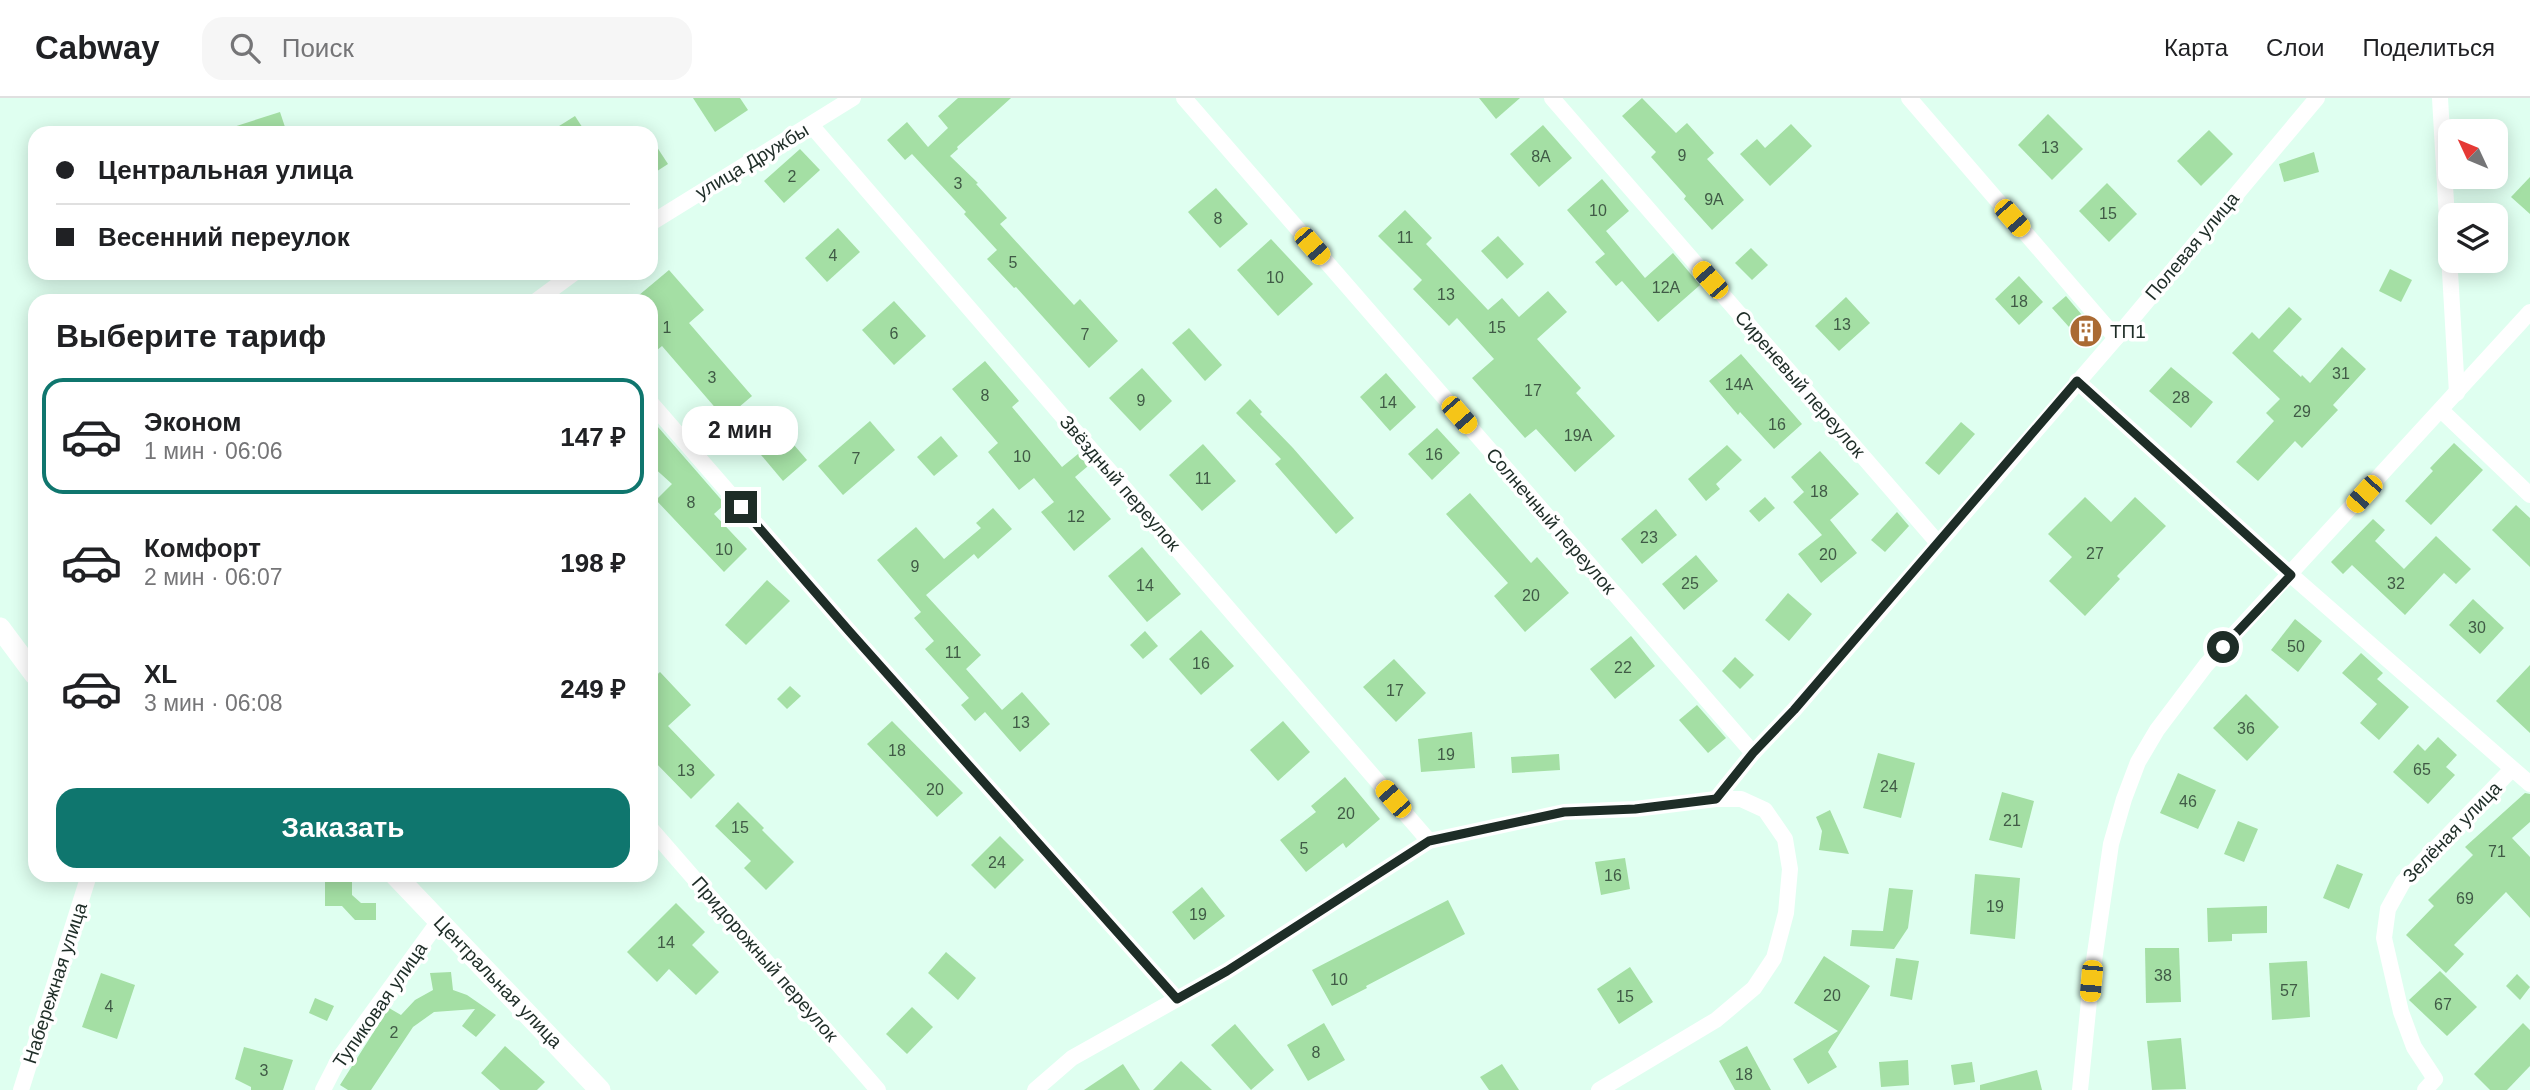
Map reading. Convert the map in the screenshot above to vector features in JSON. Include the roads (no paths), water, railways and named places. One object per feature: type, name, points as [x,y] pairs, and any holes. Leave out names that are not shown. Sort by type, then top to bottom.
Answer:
[{"type":"street","name":"улица Дружбы","points":[[658,219],[853,98]]},
{"type":"street","name":"Солнечный переулок","points":[[1184,98],[1753,753]]},
{"type":"street","name":"Сиреневый переулок","points":[[1552,98],[1938,543]]},
{"type":"street","points":[[1909,98],[2116,338]]},
{"type":"street","points":[[2440,98],[2457,393]]},
{"type":"street","name":"Полевая улица","points":[[1716,799],[1753,753],[1794,710],[2116,338],[2308,102]]},
{"type":"street","name":"Звёздный переулок","points":[[811,125],[1429,841]]},
{"type":"street","points":[[558,294],[569,280]]},
{"type":"street","points":[[2080,1090],[2091,981],[2111,844],[2138,762],[2157,730],[2198,676],[2530,312]]},
{"type":"street","name":"Зелёная улица","points":[[2077,381],[2291,575],[2530,784]]},
{"type":"street","points":[[2441,410],[2530,495]]},
{"type":"street","points":[[658,411],[849,631],[1177,999]]},
{"type":"street","points":[[0,628],[28,666]]},
{"type":"street","name":"Зелёная улица","points":[[2448,1090],[2430,1085],[2401,1012],[2384,938],[2388,909],[2403,882],[2512,769]]},
{"type":"street","points":[[1035,1090],[1072,1058],[1227,971],[1429,841],[1564,812],[1635,809],[1716,799],[1741,799],[1765,810],[1785,839],[1790,869],[1786,913],[1774,958],[1754,988],[1716,1020],[1599,1090]]},
{"type":"street","name":"Придорожный переулок","points":[[658,837],[878,1090]]},
{"type":"street","name":"Набережная улица","points":[[21,1090],[87,882]]},
{"type":"street","name":"Центральная улица","points":[[401,882],[600,1090]]},
{"type":"street","name":"Тупиковая улица","points":[[323,1090],[340,1057],[439,921]]},
{"type":"place","name":"ТП1","points":[[2086,331]]}]
